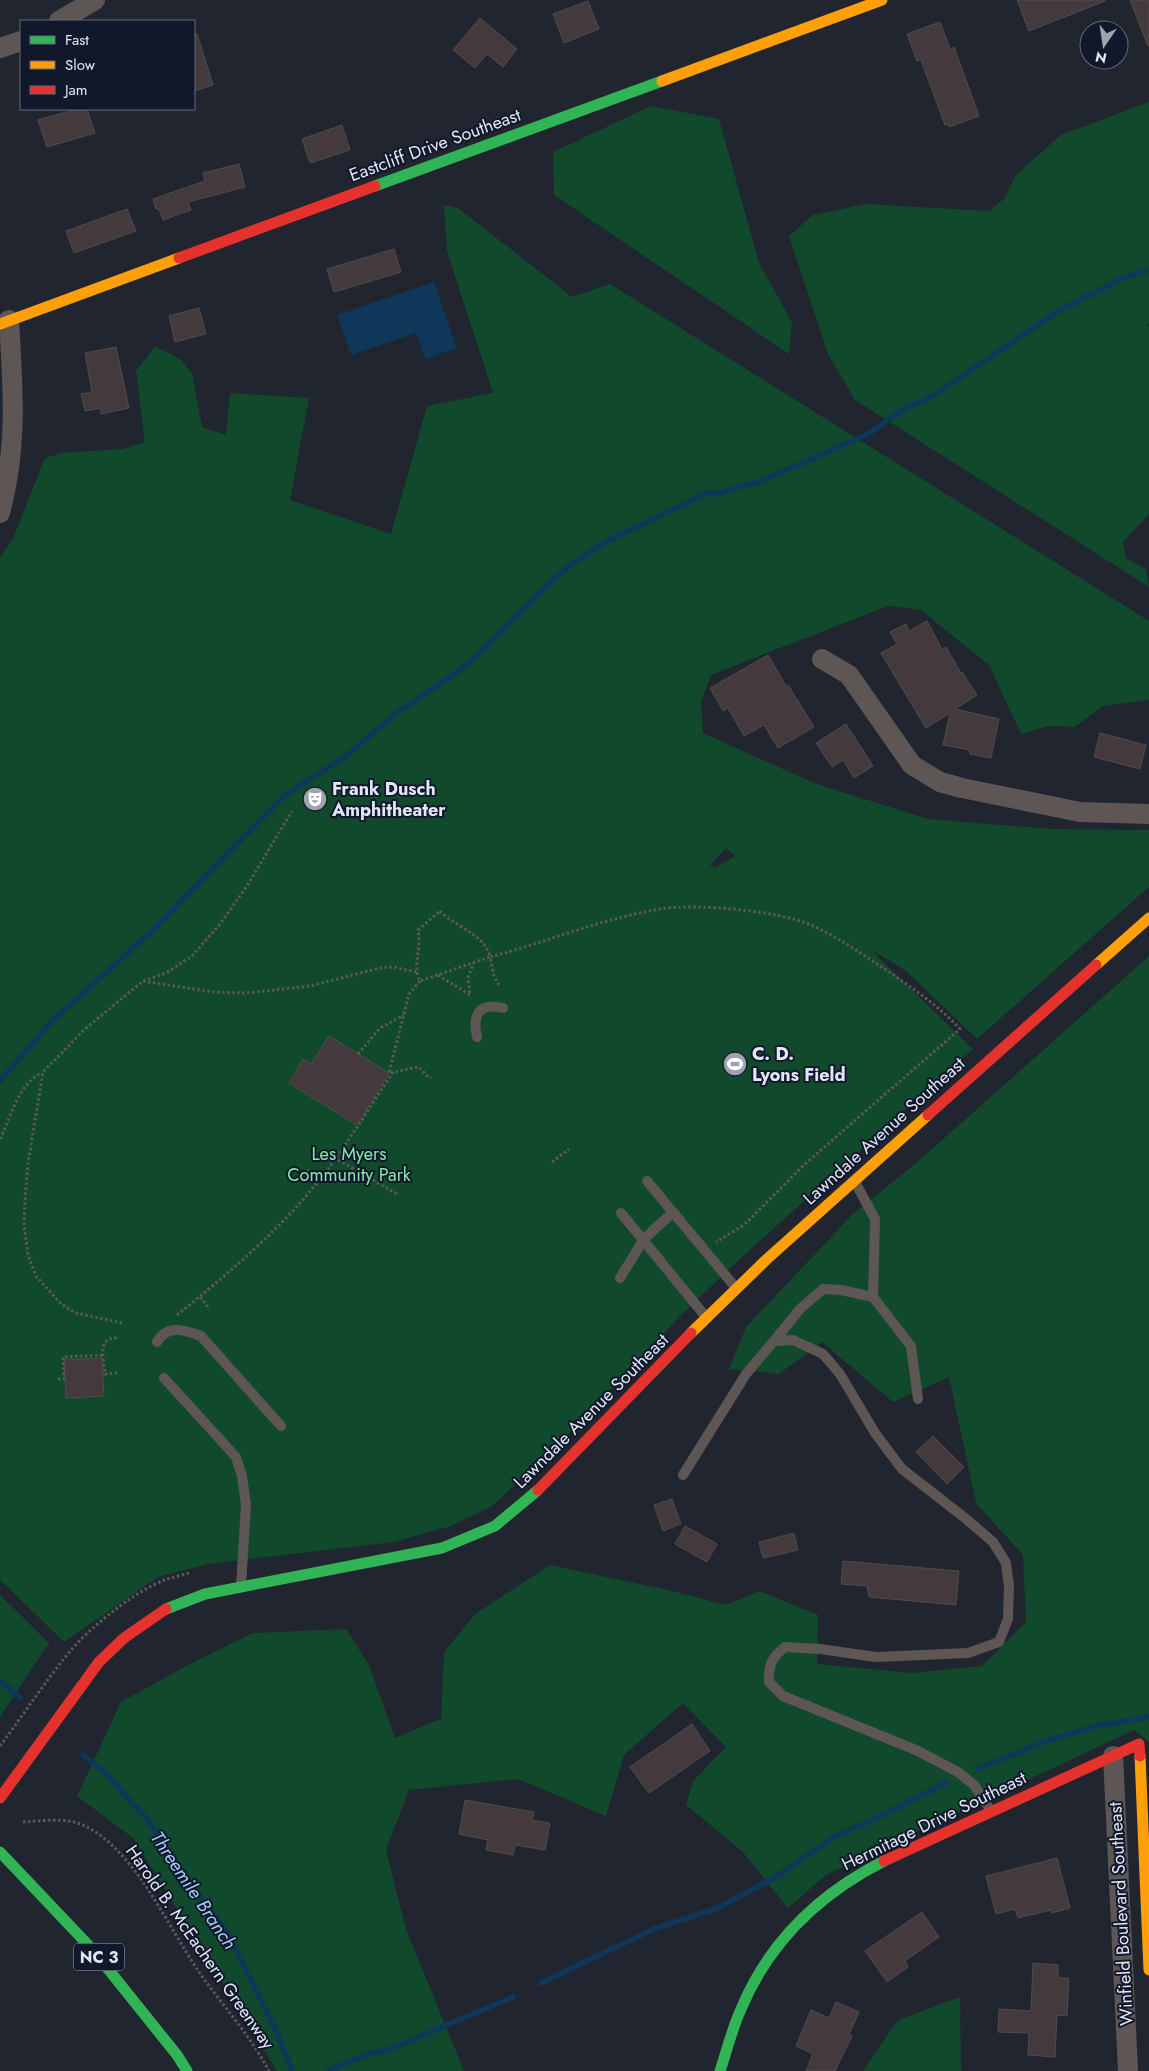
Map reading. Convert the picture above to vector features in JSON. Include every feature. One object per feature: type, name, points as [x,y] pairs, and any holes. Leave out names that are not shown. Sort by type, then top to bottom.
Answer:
[{"type":"street","points":[[61,20],[95,0]]},
{"type":"street","name":"Eastcliff Drive Southeast","points":[[5,322],[882,0]]},
{"type":"street","points":[[0,48],[20,40]]},
{"type":"street","points":[[0,513],[13,443],[14,406],[5,322]]},
{"type":"street","points":[[822,659],[849,676],[912,765],[940,782],[1080,812],[1149,814]]},
{"type":"street","name":"Lawndale Avenue Southeast","points":[[0,1798],[99,1662],[124,1638],[170,1607],[205,1594],[442,1548],[495,1526],[544,1486],[736,1289],[1149,918]]},
{"type":"street","name":"Hermitage Drive Southeast","points":[[720,2071],[741,2009],[763,1966],[793,1927],[817,1903],[849,1879],[881,1863],[1139,1744]]},
{"type":"street","name":"Winfield Boulevard Southeast","points":[[1139,1744],[1149,1970]]},
{"type":"street","name":"Winfield Boulevard Southeast","points":[[1113,1756],[1128,2071]]},
{"type":"street","name":"NC 3","points":[[0,1852],[92,1948],[177,2055],[187,2071]]},
{"type":"lane","points":[[477,1037],[476,1017],[483,1008],[492,1005],[503,1008]]},
{"type":"lane","points":[[647,1181],[736,1289]]},
{"type":"lane","points":[[854,1182],[876,1219],[873,1297]]},
{"type":"lane","points":[[622,1212],[707,1318]]},
{"type":"lane","points":[[620,1278],[644,1240],[673,1212]]},
{"type":"lane","points":[[683,1475],[746,1374],[800,1309],[822,1289],[841,1290],[873,1297],[911,1346],[918,1399]]},
{"type":"lane","points":[[157,1342],[160,1337],[174,1329],[186,1330],[201,1336],[280,1426]]},
{"type":"lane","points":[[774,1341],[793,1340],[823,1354],[840,1374],[875,1433],[902,1469],[993,1542],[1006,1563],[1009,1586],[1008,1619],[999,1642],[968,1653],[876,1656],[785,1647],[774,1656],[768,1670],[769,1682],[783,1696],[916,1750],[958,1772],[974,1785],[992,1812]]},
{"type":"lane","points":[[164,1378],[236,1457],[242,1476],[246,1505],[240,1587]]},
{"type":"path","points":[[0,1139],[23,1089],[34,1077],[43,1072],[86,1029],[143,981],[166,974],[192,956],[209,937],[247,886],[292,811]]},
{"type":"path","points":[[431,1077],[429,1078],[420,1067],[389,1073],[409,994],[420,981],[490,957],[631,915],[663,908],[724,909],[776,915],[810,925],[856,950],[944,1012],[960,1029],[805,1164],[744,1225],[710,1245]]},
{"type":"path","points":[[420,981],[416,972],[420,941],[418,930],[440,911],[449,920],[483,942],[488,949],[494,976],[499,986]]},
{"type":"path","points":[[438,975],[470,995],[468,977],[474,962]]},
{"type":"path","points":[[143,981],[213,992],[246,993],[310,986],[380,968],[393,967],[416,972]]},
{"type":"path","points":[[358,1054],[380,1028],[404,1015]]},
{"type":"path","points":[[43,1072],[28,1163],[24,1226],[28,1255],[36,1276],[61,1304],[76,1313],[122,1323]]},
{"type":"path","points":[[177,1315],[248,1256],[320,1179],[336,1159],[393,1072]]},
{"type":"path","points":[[552,1162],[569,1149]]},
{"type":"path","points":[[320,1150],[397,1194]]},
{"type":"path","points":[[307,1170],[320,1179]]},
{"type":"path","points":[[200,1297],[210,1308]]},
{"type":"path","points":[[117,1338],[105,1340],[103,1355],[105,1374],[118,1373]]},
{"type":"path","points":[[58,1379],[64,1379],[63,1357],[103,1355]]},
{"type":"path","name":"Harold B. McEachern Greenway","points":[[23,1822],[54,1820],[82,1824],[104,1838],[134,1871],[166,1916],[199,1971],[258,2049],[269,2071]]},
{"type":"green space","points":[[1149,102],[1149,323],[1147,324],[1149,327],[1149,514],[1123,542],[1126,558],[1146,569],[1149,587],[855,400],[828,354],[789,236],[813,215],[865,204],[989,211],[1004,199],[1016,175],[1061,135]]},
{"type":"green space","points":[[651,106],[719,119],[759,263],[792,322],[789,354],[554,195],[553,152]]},
{"type":"green space","name":"Les Myers Community Park","points":[[444,205],[458,208],[572,297],[610,284],[1149,621],[1149,700],[1103,706],[1075,727],[1049,726],[1021,734],[989,665],[921,610],[888,606],[711,675],[701,702],[703,733],[814,783],[928,819],[1052,829],[1149,830],[1149,887],[977,1039],[905,970],[871,950],[973,1049],[743,1256],[679,1317],[565,1438],[491,1507],[451,1526],[394,1542],[208,1564],[158,1577],[64,1642],[0,1580],[0,558],[14,536],[45,458],[61,453],[122,449],[145,442],[136,371],[155,346],[180,359],[192,373],[202,427],[226,435],[230,393],[309,398],[290,500],[391,534],[427,406],[493,393],[447,251]],"holes":[[[726,848],[735,856],[715,868],[710,865]]]},
{"type":"green space","points":[[1149,956],[1149,1742],[1134,1730],[826,1875],[788,1908],[743,1852],[686,1805],[693,1781],[726,1747],[683,1703],[624,1755],[606,1816],[518,1779],[409,1790],[386,1850],[406,1929],[464,2071],[277,2071],[133,1838],[77,1796],[121,1702],[188,1665],[253,1633],[346,1629],[369,1665],[395,1738],[441,1719],[444,1652],[475,1614],[550,1565],[668,1590],[726,1605],[759,1591],[818,1615],[817,1664],[912,1673],[982,1666],[1026,1622],[1023,1555],[976,1503],[949,1377],[893,1402],[822,1342],[779,1374],[729,1369],[746,1327],[852,1215],[915,1164]]},
{"type":"green space","points":[[0,1595],[49,1643],[0,1717]]},
{"type":"green space","points":[[960,1997],[961,2071],[863,2071],[898,2020]]},
{"type":"water","points":[[434,282],[457,348],[426,359],[416,333],[351,355],[337,315]]},
{"type":"building","points":[[1017,0],[1105,0],[1105,1],[1029,31]]},
{"type":"building","points":[[1130,0],[1149,0],[1148,46]]},
{"type":"building","points":[[588,1],[599,29],[564,43],[553,14]]},
{"type":"building","points":[[480,18],[517,49],[503,67],[487,54],[475,68],[453,50]]},
{"type":"building","points":[[940,22],[950,49],[954,47],[979,116],[949,127],[948,124],[945,125],[921,59],[917,61],[907,34]]},
{"type":"building","points":[[195,34],[197,34],[213,85],[195,91]]},
{"type":"building","points":[[73,110],[87,110],[95,133],[47,147],[38,120]]},
{"type":"building","points":[[342,125],[350,150],[310,163],[302,139]]},
{"type":"building","points":[[239,164],[245,187],[188,202],[191,210],[163,220],[159,209],[156,209],[153,199],[205,181],[203,173]]},
{"type":"building","points":[[127,209],[136,231],[74,253],[66,231]]},
{"type":"building","points":[[394,249],[401,272],[334,292],[327,269]]},
{"type":"building","points":[[199,308],[206,334],[175,342],[169,316]]},
{"type":"building","points":[[116,347],[129,408],[101,414],[100,408],[85,411],[81,394],[92,392],[85,353]]},
{"type":"building","points":[[927,621],[942,649],[946,647],[961,673],[977,695],[955,709],[999,719],[991,758],[970,754],[970,750],[943,745],[950,713],[926,728],[881,653],[897,644],[890,632],[906,624],[909,631]]},
{"type":"building","points":[[768,655],[786,686],[788,685],[814,727],[778,748],[764,725],[744,736],[728,708],[723,711],[710,688]]},
{"type":"building","points":[[846,724],[873,766],[854,778],[843,760],[832,767],[816,743]]},
{"type":"building","points":[[1100,733],[1146,745],[1140,769],[1094,757]]},
{"type":"building","points":[[329,1036],[389,1073],[357,1125],[289,1083],[303,1059],[311,1064]]},
{"type":"building","points":[[102,1358],[104,1396],[66,1398],[64,1360]]},
{"type":"building","points":[[933,1436],[964,1467],[947,1484],[916,1452]]},
{"type":"building","points":[[672,1499],[681,1524],[663,1531],[654,1505]]},
{"type":"building","points":[[685,1526],[717,1544],[707,1562],[675,1544]]},
{"type":"building","points":[[794,1533],[798,1550],[763,1558],[759,1542]]},
{"type":"building","points":[[843,1561],[959,1571],[956,1605],[869,1597],[867,1586],[841,1584]]},
{"type":"building","points":[[692,1724],[710,1751],[649,1793],[630,1767]]},
{"type":"building","points":[[465,1800],[534,1812],[532,1820],[550,1823],[545,1850],[515,1845],[513,1855],[486,1850],[488,1840],[459,1834]]},
{"type":"building","points":[[1057,1858],[1070,1908],[1052,1913],[1051,1910],[1018,1918],[1015,1909],[996,1914],[986,1876]]},
{"type":"building","points":[[922,1912],[939,1937],[905,1961],[908,1967],[887,1982],[865,1951]]},
{"type":"building","points":[[1033,1963],[1058,1965],[1058,1978],[1069,1978],[1067,2016],[1057,2015],[1055,2057],[1028,2055],[1029,2033],[998,2032],[999,2009],[1031,2011]]},
{"type":"building","points":[[836,2002],[859,2012],[849,2034],[852,2036],[835,2071],[806,2071],[813,2054],[796,2046],[811,2010],[829,2018]]},
{"type":"waterway","points":[[0,1081],[50,1023],[152,931],[284,796],[345,757],[394,715],[467,665],[560,573],[607,541],[710,492],[717,494],[761,481],[870,433],[908,406],[924,401],[957,380],[1058,311],[1123,278],[1146,270]]},
{"type":"waterway","name":"Threemile Branch","points":[[0,1681],[20,1697]]},
{"type":"waterway","points":[[978,1769],[1043,1742],[1096,1726],[1149,1717]]},
{"type":"waterway","name":"Threemile Branch","points":[[83,1755],[106,1774],[146,1818],[192,1887],[227,1932],[278,2035],[292,2071]]},
{"type":"waterway","points":[[541,1983],[654,1929],[718,1908],[779,1875],[836,1836],[883,1815],[947,1782]]},
{"type":"waterway","points":[[328,2071],[365,2055],[388,2050],[513,1997]]},
{"type":"traffic: fast","points":[[375,186],[662,81]]},
{"type":"traffic: fast","points":[[166,1609],[205,1594],[442,1548],[495,1526],[538,1490]]},
{"type":"traffic: fast","points":[[0,1852],[92,1949],[177,2055],[187,2071]]},
{"type":"traffic: fast","points":[[720,2071],[741,2009],[766,1962],[781,1941],[799,1922],[838,1889],[884,1861]]},
{"type":"traffic: slow","points":[[662,81],[882,0]]},
{"type":"traffic: slow","points":[[0,324],[179,258]]},
{"type":"traffic: slow","points":[[1096,965],[1149,918]]},
{"type":"traffic: slow","points":[[691,1333],[767,1259],[928,1115]]},
{"type":"traffic: slow","points":[[1140,1756],[1149,1970]]},
{"type":"traffic: jam","points":[[179,258],[375,186]]},
{"type":"traffic: jam","points":[[928,1115],[1096,965]]},
{"type":"traffic: jam","points":[[538,1490],[691,1333]]},
{"type":"traffic: jam","points":[[0,1798],[99,1662],[124,1638],[166,1609]]},
{"type":"traffic: jam","points":[[884,1861],[1139,1744],[1140,1756]]},
{"type":"place","name":"Frank Dusch Amphitheater","points":[[315,799]]},
{"type":"place","name":"C. D. Lyons Field","points":[[735,1064]]}]
